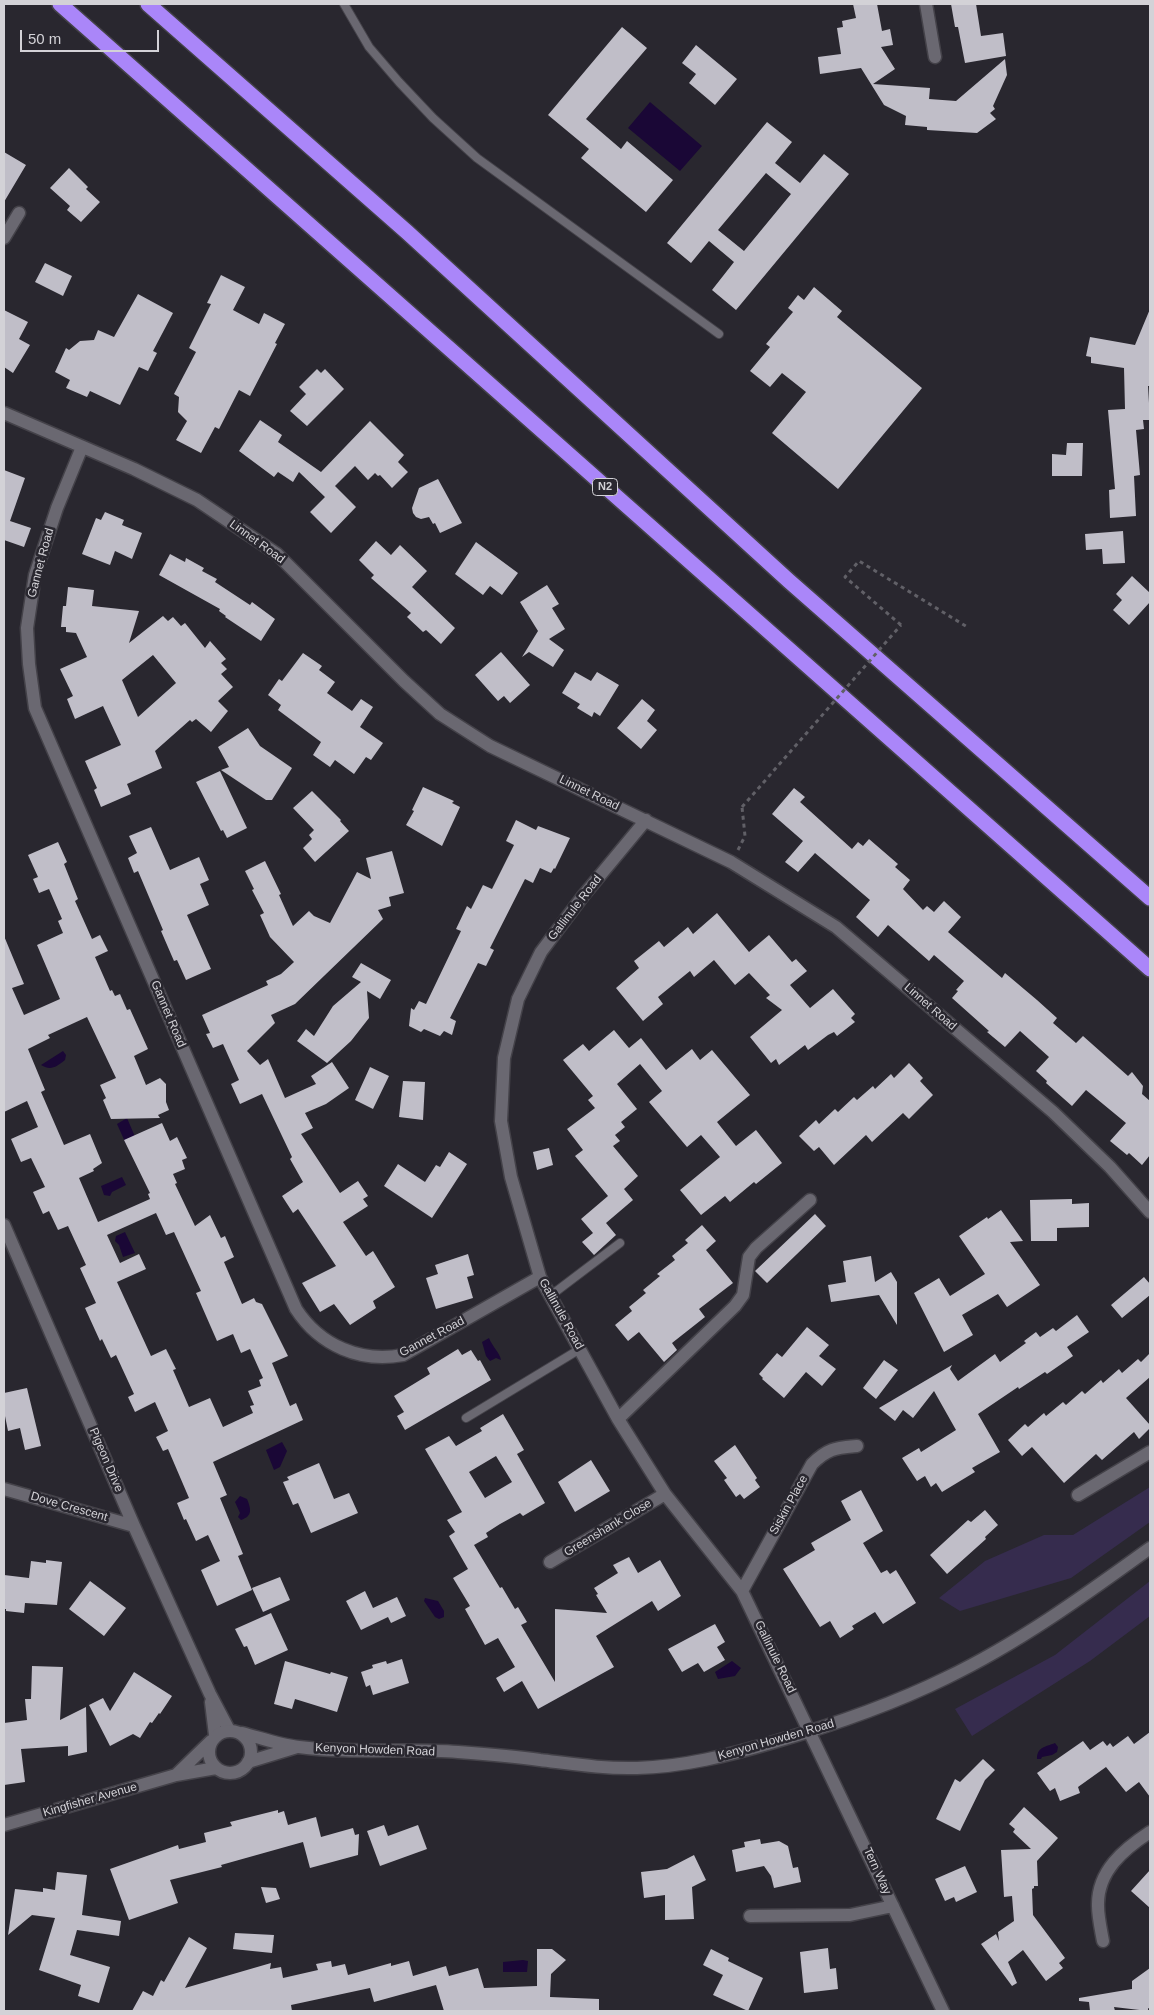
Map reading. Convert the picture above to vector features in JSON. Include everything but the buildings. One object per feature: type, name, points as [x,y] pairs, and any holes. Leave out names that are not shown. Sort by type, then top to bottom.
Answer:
[{"type":"highway","name":"N2","points":[[60,4],[1150,969]]},
{"type":"highway","points":[[148,4],[407,232],[789,580],[1150,898]]},
{"type":"street","points":[[926,4],[935,57]]},
{"type":"street","points":[[4,238],[19,213]]},
{"type":"street","name":"Linnet Road","points":[[4,413],[197,500],[277,554],[404,681],[440,714],[490,746],[732,862],[836,927],[1052,1112],[1110,1167],[1150,1212]]},
{"type":"street","name":"Gannet Road","points":[[82,447],[56,508],[35,575],[26,628],[35,708],[296,1309],[310,1327],[328,1341],[347,1352],[357,1355],[390,1358],[403,1355],[540,1277]]},
{"type":"street","name":"Gallinule Road","points":[[646,820],[583,896],[541,952],[518,999],[504,1058],[501,1121],[511,1177],[540,1277],[550,1296],[618,1419],[666,1494],[742,1591],[811,1732]]},
{"type":"street","points":[[618,1419],[735,1306],[743,1295],[749,1258],[756,1248],[810,1200]]},
{"type":"street","name":"Pigeon Drive","points":[[4,1225],[134,1526],[210,1694],[229,1730]]},
{"type":"street","name":"Siskin Place","points":[[742,1591],[812,1464],[822,1454],[833,1448],[857,1446]]},
{"type":"street","points":[[1078,1495],[1150,1452]]},
{"type":"street","name":"Dove Crescent","points":[[4,1489],[134,1526]]},
{"type":"street","name":"Greenshank Close","points":[[550,1562],[666,1494]]},
{"type":"street","name":"Kenyon Howden Road","points":[[242,1733],[297,1747],[371,1751],[455,1752],[538,1759],[589,1767],[638,1768],[682,1764],[740,1752],[811,1732],[878,1708],[956,1673],[1008,1645],[1066,1609],[1150,1548]]},
{"type":"street","name":"Pigeon Drive","points":[[210,1694],[213,1738]]},
{"type":"street","points":[[229,1730],[242,1733],[251,1748],[248,1762],[243,1768],[230,1773],[222,1772],[216,1768],[208,1756],[208,1748],[213,1738],[221,1731],[229,1730]]},
{"type":"street","name":"Tern Way","points":[[811,1732],[943,2011]]},
{"type":"street","name":"Kingfisher Avenue","points":[[176,1774],[213,1738]]},
{"type":"street","name":"Kenyon Howden Road","points":[[248,1762],[297,1747]]},
{"type":"street","name":"Kingfisher Avenue","points":[[4,1825],[176,1774],[216,1768]]},
{"type":"street","points":[[1102,1941],[1098,1905],[1101,1884],[1108,1869],[1115,1861],[1136,1841],[1150,1832]]},
{"type":"street","points":[[750,1916],[850,1915],[893,1906]]},
{"type":"lane","points":[[344,4],[369,47],[398,82],[433,118],[477,158],[719,334]]},
{"type":"lane","points":[[550,1296],[620,1243]]},
{"type":"lane","points":[[466,1418],[580,1349]]},
{"type":"path","points":[[732,862],[745,836],[742,807],[900,625],[844,577],[858,561],[969,628]]},
{"type":"shaded area","points":[[650,102],[702,146],[680,171],[628,128]]},
{"type":"shaded area","points":[[63,1051],[66,1055],[65,1060],[59,1065],[51,1068],[41,1065]]},
{"type":"shaded area","points":[[127,1118],[136,1139],[126,1144],[117,1124]]},
{"type":"shaded area","points":[[122,1177],[126,1185],[112,1192],[110,1196],[104,1195],[101,1186]]},
{"type":"shaded area","points":[[125,1232],[135,1253],[123,1257],[119,1245],[115,1241],[116,1236]]},
{"type":"shaded area","points":[[489,1338],[501,1360],[496,1358],[490,1361],[486,1356],[482,1342]]},
{"type":"shaded area","points":[[282,1442],[287,1451],[280,1467],[274,1470],[266,1450]]},
{"type":"shaded area","points":[[1150,1487],[1150,1522],[1071,1578],[960,1611],[939,1598],[985,1561],[1044,1535],[1073,1535]]},
{"type":"shaded area","points":[[240,1496],[247,1499],[250,1509],[248,1516],[241,1520],[238,1517],[240,1513],[235,1502]]},
{"type":"shaded area","points":[[1150,1581],[1150,1616],[1090,1661],[972,1736],[955,1709],[1055,1655]]},
{"type":"shaded area","points":[[425,1598],[438,1601],[444,1611],[444,1617],[439,1619],[435,1617],[424,1601]]},
{"type":"shaded area","points":[[732,1661],[741,1668],[735,1676],[718,1679],[715,1672]]},
{"type":"shaded area","points":[[1055,1743],[1058,1747],[1057,1752],[1037,1759],[1040,1750]]},
{"type":"shaded area","points":[[528,1961],[527,1972],[503,1972],[503,1962]]}]
